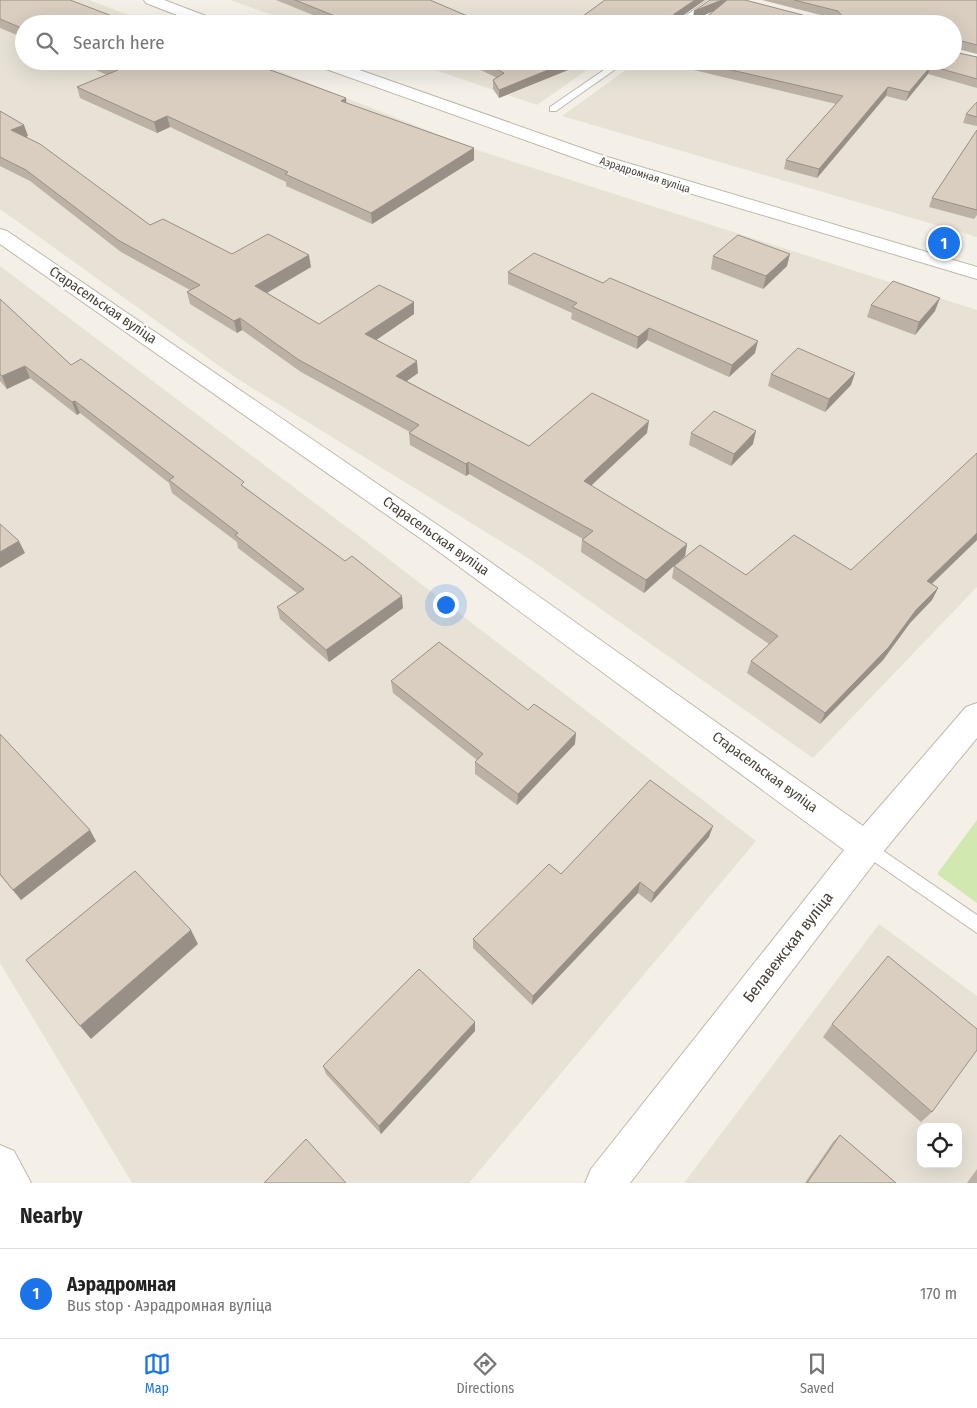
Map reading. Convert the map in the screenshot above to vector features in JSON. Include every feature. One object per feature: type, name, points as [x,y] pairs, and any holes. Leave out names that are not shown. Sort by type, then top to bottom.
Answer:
[{"type":"street","points":[[150,0],[190,15]]},
{"type":"street","name":"Аэрадромная вуліца","points":[[343,70],[598,160],[977,273]]},
{"type":"street","name":"Старасельская вуліца","points":[[0,235],[232,393],[588,642],[866,847]]},
{"type":"street","name":"Белавежская вуліца","points":[[605,1183],[866,847],[977,716]]},
{"type":"street","points":[[0,1165],[11,1183]]},
{"type":"lane","points":[[691,15],[713,0]]},
{"type":"lane","points":[[553,109],[610,70]]},
{"type":"lane","points":[[866,847],[977,926]]},
{"type":"shaded area","points":[[0,0],[89,0],[128,15],[15,15],[15,70],[277,70],[477,150],[977,310],[977,587],[813,758],[531,560],[236,378],[0,209]]},
{"type":"shaded area","points":[[230,0],[689,0],[668,15],[272,15]]},
{"type":"shaded area","points":[[962,64],[977,68],[977,237],[562,116],[626,70],[962,70]]},
{"type":"shaded area","points":[[435,70],[587,70],[537,105]]},
{"type":"shaded area","points":[[0,266],[360,537],[756,841],[469,1183],[132,1183],[0,963]]},
{"type":"shaded area","points":[[879,924],[977,996],[977,1183],[684,1183]]},
{"type":"green space","points":[[977,820],[977,903],[937,874]]},
{"type":"building","points":[[0,0],[70,0],[109,15],[15,15],[15,25],[0,19]]},
{"type":"building","points":[[295,0],[430,0],[465,15],[332,15]]},
{"type":"building","points":[[605,0],[695,0],[674,15],[584,15]]},
{"type":"building","points":[[710,0],[722,0],[694,11]]},
{"type":"building","points":[[727,0],[745,0],[802,15],[709,15]]},
{"type":"building","points":[[794,0],[977,0],[977,45],[962,41],[962,15],[841,15],[838,11]]},
{"type":"building","points":[[962,54],[977,57],[977,79],[945,70],[962,70]]},
{"type":"building","points":[[118,70],[270,70],[346,98],[341,101],[474,148],[371,213],[285,174],[288,172],[167,116],[154,122],[77,87]]},
{"type":"building","points":[[498,70],[548,70],[499,90],[493,80],[504,73]]},
{"type":"building","points":[[732,70],[928,70],[909,92],[888,87],[819,169],[786,160],[843,96]]},
{"type":"building","points":[[977,102],[977,117],[966,114]]},
{"type":"building","points":[[0,111],[24,125],[11,130],[40,144],[150,225],[163,219],[232,254],[268,234],[309,255],[255,286],[319,324],[379,285],[414,302],[365,334],[417,361],[396,376],[529,446],[592,393],[649,421],[584,481],[687,544],[646,580],[582,540],[593,531],[468,462],[466,464],[409,433],[419,425],[299,360],[240,318],[234,321],[187,292],[200,285],[118,240],[26,170],[0,157]]},
{"type":"building","points":[[977,130],[977,210],[932,198]]},
{"type":"building","points":[[738,235],[790,254],[766,276],[713,256]]},
{"type":"building","points":[[534,253],[603,283],[610,278],[758,341],[732,365],[649,328],[638,337],[572,307],[577,303],[508,272]]},
{"type":"building","points":[[893,281],[940,298],[919,322],[871,305]]},
{"type":"building","points":[[0,299],[71,365],[81,359],[244,482],[241,485],[345,561],[352,556],[402,596],[326,650],[277,607],[304,589],[235,535],[238,533],[169,480],[174,477],[75,401],[72,402],[25,366],[2,376],[0,374]]},
{"type":"building","points":[[798,348],[855,373],[829,399],[771,374]]},
{"type":"building","points":[[714,411],[756,431],[734,454],[691,433]]},
{"type":"building","points":[[977,453],[977,533],[927,581],[938,588],[916,610],[888,648],[825,713],[751,661],[778,636],[674,566],[700,545],[746,575],[794,535],[851,570]]},
{"type":"building","points":[[0,524],[19,541],[0,552]]},
{"type":"building","points":[[439,642],[528,710],[534,704],[576,733],[518,794],[475,762],[483,754],[391,681]]},
{"type":"building","points":[[0,734],[90,830],[13,890],[0,874]]},
{"type":"building","points":[[650,780],[713,826],[654,893],[640,882],[533,996],[473,939],[549,864],[561,874]]},
{"type":"building","points":[[135,871],[191,930],[80,1026],[26,960]]},
{"type":"building","points":[[888,956],[977,1029],[977,1050],[932,1112],[832,1024]]},
{"type":"building","points":[[419,969],[475,1022],[379,1126],[323,1066]]},
{"type":"building","points":[[840,1135],[896,1183],[807,1183]]},
{"type":"building","points":[[306,1139],[346,1183],[264,1183]]},
{"type":"place","name":"Аэрадромная","points":[[944,243]]}]
